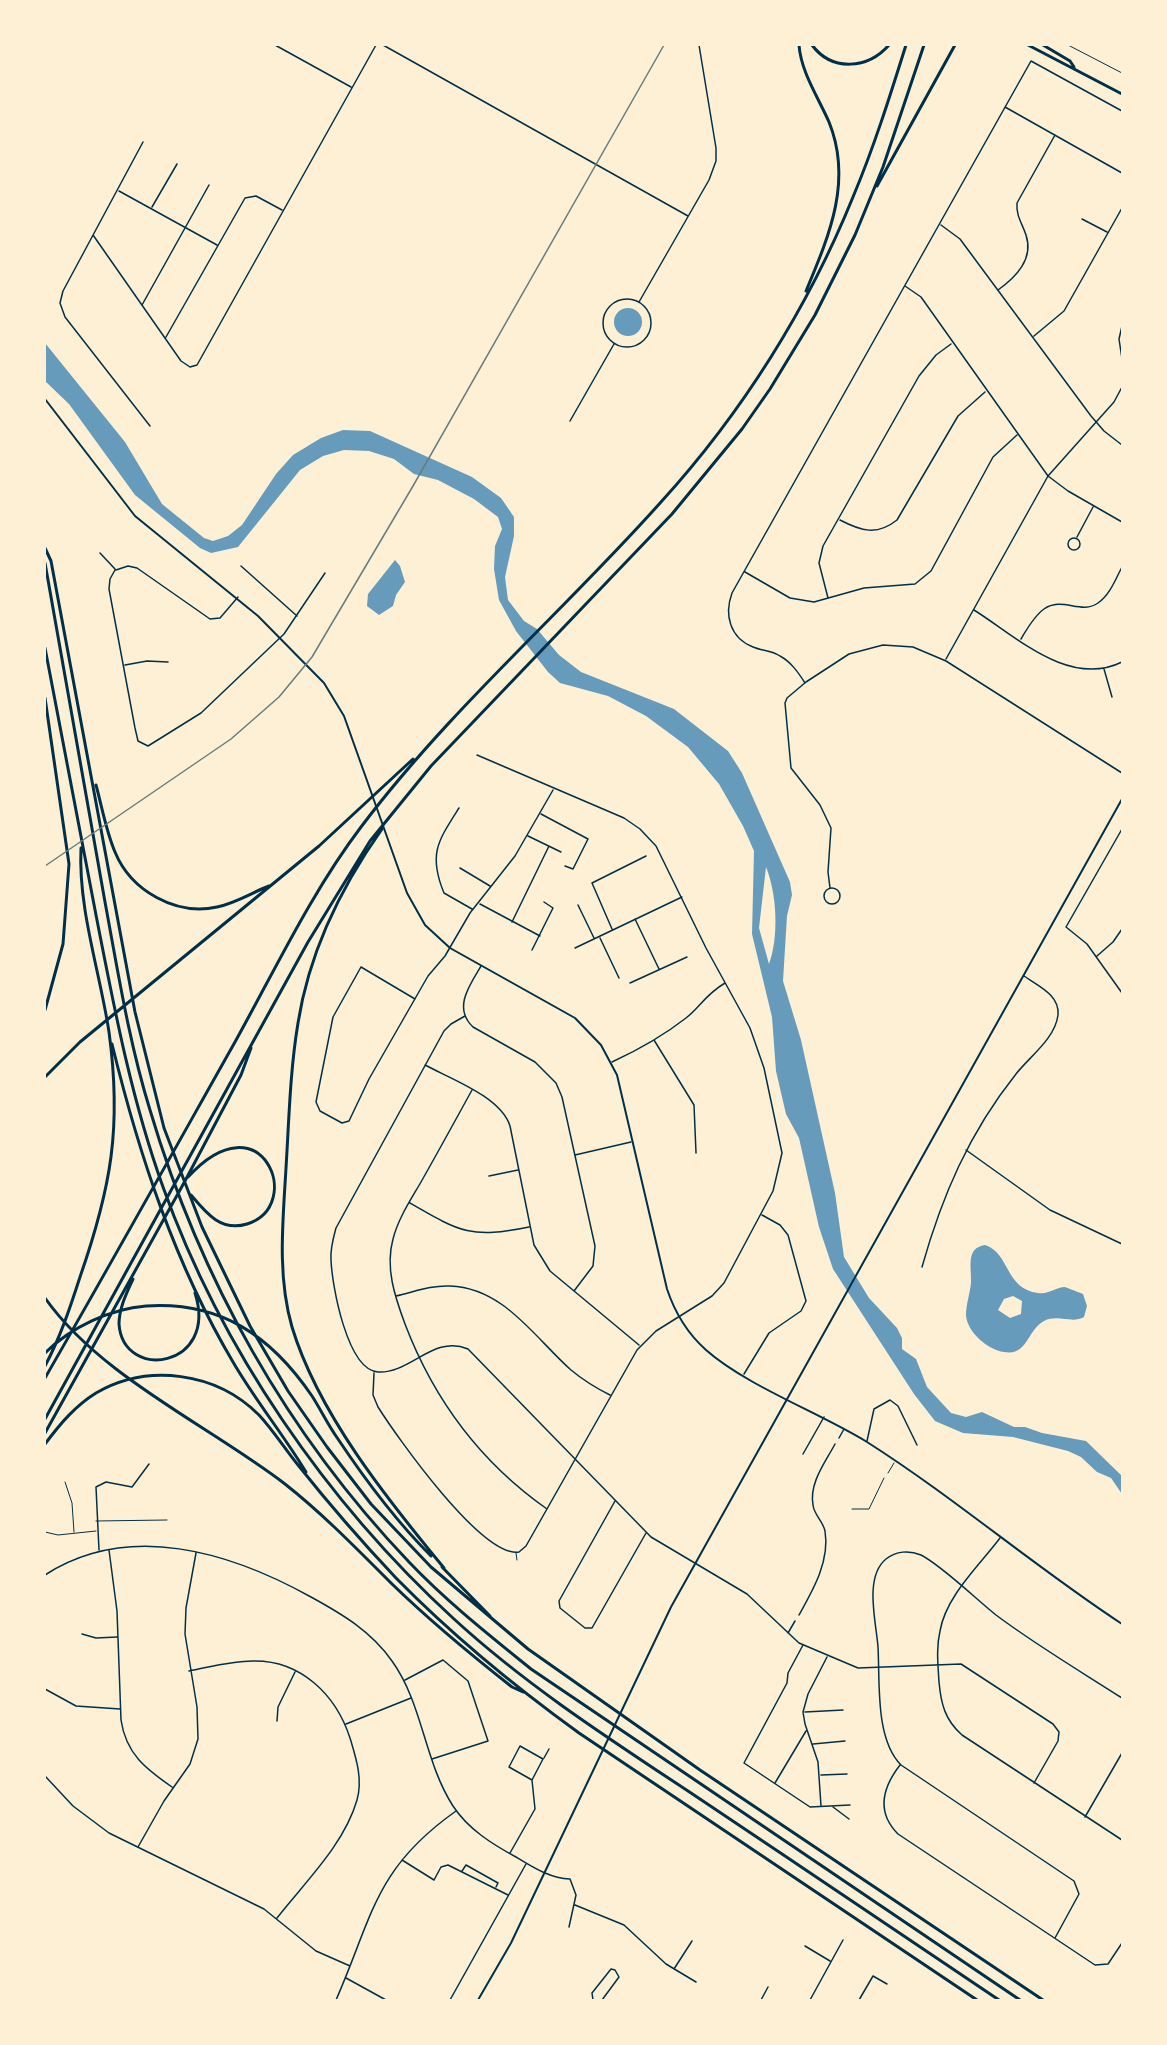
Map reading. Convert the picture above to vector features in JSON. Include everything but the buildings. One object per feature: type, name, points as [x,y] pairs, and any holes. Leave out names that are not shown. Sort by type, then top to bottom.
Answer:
[{"type":"main road","points":[[799,45],[805,71],[834,140],[840,174],[834,217],[799,308]]},
{"type":"main road","points":[[812,45],[823,57],[841,64],[852,65],[871,60],[889,45]]},
{"type":"main road","points":[[45,1077],[80,1042],[335,833],[423,749],[514,657],[662,502],[716,436],[760,373],[799,308],[853,198],[906,45]]},
{"type":"main road","points":[[45,1419],[349,872],[400,803],[431,766],[657,532],[742,429],[815,315],[874,189],[924,45]]},
{"type":"main road","points":[[874,189],[885,177],[955,45]]},
{"type":"main road","points":[[1028,45],[1122,94]]},
{"type":"main road","points":[[1043,45],[1070,61],[1074,67]]},
{"type":"main road","points":[[45,548],[51,561],[101,814],[104,843],[135,1012],[164,1128],[202,1227],[250,1326],[288,1390],[327,1448],[371,1504],[431,1568],[499,1626],[607,1707],[1045,2000]]},
{"type":"main road","points":[[45,564],[90,821],[141,1082],[182,1205],[228,1309],[259,1365],[299,1426],[364,1512],[435,1588],[496,1641],[571,1698],[1020,2000]]},
{"type":"main road","points":[[45,648],[79,828],[89,927],[109,1032],[144,1162],[168,1229],[233,1363],[310,1479]]},
{"type":"main road","points":[[45,698],[69,864],[63,944],[45,1010]]},
{"type":"main road","points":[[45,1378],[328,876],[358,831],[423,749]]},
{"type":"main road","points":[[400,803],[373,842],[337,904],[314,960],[302,999],[293,1071],[282,1231],[283,1277],[292,1327],[319,1390],[352,1446],[390,1503],[444,1568]]},
{"type":"main road","points":[[101,814],[119,861],[133,880],[155,897],[176,906],[214,908],[238,901],[273,884]]},
{"type":"main road","points":[[83,856],[117,1027],[151,1152],[175,1218],[217,1306],[285,1424],[357,1519],[429,1595],[492,1652],[557,1702],[999,2000]]},
{"type":"main road","points":[[45,1366],[60,1335],[75,1292],[109,1181],[115,1109],[109,1032]]},
{"type":"main road","points":[[45,1432],[185,1181],[241,1075],[255,1038]]},
{"type":"main road","points":[[185,1181],[206,1158],[225,1148],[235,1147],[252,1150],[263,1157],[272,1171],[275,1184],[274,1196],[267,1211],[253,1222],[239,1226],[228,1226],[215,1220],[188,1191]]},
{"type":"main road","points":[[140,1263],[124,1301],[119,1322],[127,1345],[147,1358],[171,1359],[181,1355],[193,1341],[200,1319],[191,1280]]},
{"type":"main road","points":[[45,1298],[56,1313],[101,1357],[285,1484],[344,1535],[436,1624],[512,1687],[527,1694]]},
{"type":"main road","points":[[45,1353],[87,1323],[128,1308],[170,1305],[213,1312],[246,1329],[270,1346],[293,1370],[378,1497],[499,1626]]},
{"type":"main road","points":[[45,1444],[69,1414],[95,1394],[130,1380],[171,1375],[219,1387],[259,1415],[310,1479],[397,1579],[443,1623],[527,1694],[579,1733],[977,2000]]},
{"type":"street","points":[[275,45],[352,88]]},
{"type":"street","points":[[93,235],[181,361],[190,367],[199,363],[376,45]]},
{"type":"street","points":[[382,45],[688,216]]},
{"type":"street","points":[[639,302],[713,171],[717,154],[699,45]]},
{"type":"street","points":[[806,683],[786,660],[769,650],[746,644],[731,628],[727,610],[729,601],[744,572],[1031,61],[1122,111]]},
{"type":"street","points":[[1005,107],[1122,173]]},
{"type":"street","points":[[998,290],[1017,274],[1025,260],[1027,243],[1017,215],[1017,203],[1055,135]]},
{"type":"street","points":[[143,142],[63,291],[60,303],[65,317],[150,426]]},
{"type":"street","points":[[151,208],[177,164]]},
{"type":"street","points":[[142,305],[208,185]]},
{"type":"street","points":[[118,190],[218,246]]},
{"type":"street","points":[[165,338],[171,332],[245,198],[256,196],[283,210]]},
{"type":"street","points":[[1033,337],[1064,311],[1122,208]]},
{"type":"street","points":[[1082,219],[1108,233]]},
{"type":"street","points":[[940,224],[960,239],[1096,422],[1122,445]]},
{"type":"street","points":[[905,286],[921,297],[986,392],[1048,476],[1094,507],[1122,522]]},
{"type":"street","points":[[623,299],[639,302],[649,313],[651,320],[647,334],[636,344],[629,346],[615,343],[604,329],[605,314],[615,302],[623,299]]},
{"type":"street","points":[[1122,326],[1119,339],[1122,359]]},
{"type":"street","points":[[570,421],[615,343]]},
{"type":"street","points":[[828,598],[819,563],[823,546],[919,376],[936,356],[952,343]]},
{"type":"street","points":[[945,661],[1048,476],[1114,402],[1122,387]]},
{"type":"street","points":[[838,519],[853,527],[871,531],[881,530],[897,520],[958,416],[986,392]]},
{"type":"street","points":[[45,399],[135,516],[162,540],[238,597],[329,688],[344,718],[393,855],[418,916],[431,932],[450,948],[575,1018],[596,1037],[612,1062],[665,1281],[679,1317],[707,1351],[866,1442],[1122,1624]]},
{"type":"street","points":[[744,572],[798,600],[814,602],[864,588],[910,585],[919,582],[931,571],[993,457],[1017,435]]},
{"type":"street","points":[[1076,538],[1079,547],[1072,550],[1068,542],[1076,538],[1094,507]]},
{"type":"street","points":[[100,553],[116,570]]},
{"type":"street","points":[[238,597],[220,618],[210,619],[137,568],[123,566],[116,570],[110,579],[109,589],[123,665],[137,737],[141,744],[148,746],[156,744],[201,713],[280,638],[297,617],[325,573]]},
{"type":"street","points":[[241,566],[297,617]]},
{"type":"street","points":[[1021,639],[1036,616],[1046,607],[1062,603],[1084,608],[1098,603],[1107,594],[1122,567]]},
{"type":"street","points":[[974,610],[1070,668],[1104,669],[1122,662]]},
{"type":"street","points":[[830,888],[828,872],[832,834],[828,818],[797,778],[789,761],[785,703],[787,698],[839,659],[858,650],[877,646],[913,647],[945,661],[1122,773]]},
{"type":"street","points":[[123,665],[147,661],[168,662]]},
{"type":"street","points":[[1104,669],[1112,697]]},
{"type":"street","points":[[374,1372],[372,1390],[375,1400],[413,1460],[459,1512],[503,1549],[516,1553],[526,1545],[640,1345],[656,1330],[719,1290],[761,1214],[781,1168],[780,1137],[764,1068],[750,1028],[656,846],[640,829],[620,816],[477,755]]},
{"type":"street","points":[[415,999],[361,967],[333,1017],[316,1102],[320,1111],[342,1123],[349,1121],[369,1079],[415,999],[473,910],[528,836],[553,789]]},
{"type":"street","points":[[478,2000],[511,1943],[625,1698],[694,1564],[1122,799]]},
{"type":"street","points":[[459,808],[438,843],[435,861],[444,893],[473,910]]},
{"type":"street","points":[[540,814],[588,838],[573,869],[565,866]]},
{"type":"street","points":[[1122,829],[1066,927],[1097,956],[1122,993]]},
{"type":"street","points":[[528,836],[561,852]]},
{"type":"street","points":[[512,922],[549,846]]},
{"type":"street","points":[[613,930],[592,883],[646,856]]},
{"type":"street","points":[[460,868],[491,887]]},
{"type":"street","points":[[830,888],[839,893],[838,900],[834,903],[829,903],[824,898],[830,888]]},
{"type":"street","points":[[575,948],[682,897]]},
{"type":"street","points":[[532,951],[553,908],[544,902]]},
{"type":"street","points":[[478,903],[540,936]]},
{"type":"street","points":[[578,905],[594,939]]},
{"type":"street","points":[[635,920],[659,969]]},
{"type":"street","points":[[1097,956],[1113,942],[1122,928]]},
{"type":"street","points":[[599,936],[619,978]]},
{"type":"street","points":[[630,983],[687,957]]},
{"type":"street","points":[[481,966],[464,998],[465,1016],[473,1027],[536,1062],[552,1077],[560,1091],[596,1252],[590,1272],[574,1291]]},
{"type":"street","points":[[922,1267],[937,1216],[965,1150],[999,1097],[1047,1039],[1057,1022],[1058,1010],[1054,999],[1023,976]]},
{"type":"street","points":[[612,1062],[654,1040],[686,1018],[704,997],[726,983]]},
{"type":"street","points":[[465,1016],[447,1027],[343,1211],[332,1248],[334,1287],[353,1352],[361,1364],[374,1372],[387,1371],[447,1346],[458,1346],[473,1352],[646,1533],[753,1598],[788,1634],[803,1645],[858,1668],[956,1663],[971,1669],[1058,1729],[1058,1741],[1034,1783]]},
{"type":"street","points":[[654,1040],[694,1105],[696,1153]]},
{"type":"street","points":[[425,1065],[494,1103],[506,1115],[534,1245],[542,1262],[640,1345]]},
{"type":"street","points":[[472,1090],[397,1227],[391,1250],[390,1268],[396,1296],[418,1358],[446,1407],[463,1431],[504,1475],[547,1509]]},
{"type":"street","points":[[575,1155],[632,1142]]},
{"type":"street","points":[[965,1150],[1050,1210],[1122,1244]]},
{"type":"street","points":[[489,1176],[518,1169]]},
{"type":"street","points":[[409,1203],[449,1225],[477,1234],[494,1234],[530,1227]]},
{"type":"street","points":[[744,1374],[769,1334],[801,1311],[806,1304],[806,1294],[788,1235],[780,1225],[761,1214]]},
{"type":"street","points":[[396,1296],[428,1288],[448,1286],[470,1288],[488,1295],[509,1308],[571,1370],[610,1396]]},
{"type":"street","points":[[866,1442],[873,1412],[890,1400],[898,1406],[917,1445]]},
{"type":"street","points":[[802,1455],[824,1417]]},
{"type":"street","points":[[838,1438],[844,1428]]},
{"type":"street","points":[[799,1615],[820,1575],[825,1531],[813,1507],[813,1500],[816,1477],[835,1444]]},
{"type":"street","points":[[99,1551],[96,1531],[96,1487],[106,1482],[132,1487],[149,1464]]},
{"type":"street","points":[[615,1501],[559,1601],[559,1606],[588,1629],[595,1625],[646,1533]]},
{"type":"street","points":[[1000,1538],[962,1587],[942,1622],[938,1663],[942,1707],[950,1722],[962,1735],[1122,1840]]},
{"type":"street","points":[[45,1575],[74,1559],[109,1549],[145,1546],[197,1552],[233,1560],[262,1571],[349,1619],[380,1646],[404,1680],[442,1785],[457,1811],[475,1830],[510,1854],[544,1873],[570,1879],[575,1890],[569,1927]]},
{"type":"street","points":[[109,1549],[118,1637],[124,1737],[132,1754],[145,1767],[174,1788]]},
{"type":"street","points":[[137,1848],[190,1764],[198,1739],[197,1707],[189,1671],[185,1621],[197,1552]]},
{"type":"street","points":[[1054,1938],[1079,1894],[1074,1881],[901,1765],[885,1742],[874,1583],[878,1569],[888,1558],[906,1552],[919,1555],[998,1617],[1122,1698]]},
{"type":"street","points":[[788,1634],[795,1621]]},
{"type":"street","points":[[82,1634],[96,1638],[118,1637]]},
{"type":"street","points":[[803,1645],[788,1673],[787,1683],[744,1763],[807,1806],[850,1805]]},
{"type":"street","points":[[821,1807],[819,1775],[804,1712],[808,1694],[828,1656]]},
{"type":"street","points":[[404,1680],[443,1660],[468,1682],[488,1741],[432,1760]]},
{"type":"street","points":[[189,1671],[251,1661],[279,1665],[295,1671],[320,1686],[333,1702],[345,1724],[359,1768],[357,1802],[337,1840],[277,1918]]},
{"type":"street","points":[[277,1721],[278,1707],[295,1671]]},
{"type":"street","points":[[45,1689],[76,1706],[98,1710],[121,1709]]},
{"type":"street","points":[[345,1724],[412,1698]]},
{"type":"street","points":[[804,1712],[843,1710]]},
{"type":"street","points":[[774,1784],[807,1730]]},
{"type":"street","points":[[813,1744],[845,1742]]},
{"type":"street","points":[[532,1780],[509,1767],[520,1746],[543,1759]]},
{"type":"street","points":[[510,1854],[536,1807],[532,1780],[549,1749]]},
{"type":"street","points":[[1085,1817],[1122,1753]]},
{"type":"street","points":[[901,1765],[891,1778],[884,1793],[885,1813],[894,1829],[1093,1964],[1102,1966],[1111,1961],[1122,1943]]},
{"type":"street","points":[[819,1775],[847,1774]]},
{"type":"street","points":[[45,1776],[93,1822],[137,1848],[254,1904],[277,1918],[316,1951],[350,1966]]},
{"type":"street","points":[[832,1806],[849,1819]]},
{"type":"street","points":[[336,2000],[376,1897],[401,1859],[438,1824],[457,1811]]},
{"type":"street","points":[[401,1859],[434,1880],[441,1867],[448,1865],[509,1895]]},
{"type":"street","points":[[450,2000],[526,1863]]},
{"type":"street","points":[[461,1872],[466,1865],[498,1883],[495,1888]]},
{"type":"street","points":[[574,1905],[624,1925],[674,1969],[696,1983]]},
{"type":"street","points":[[810,2000],[843,1940]]},
{"type":"street","points":[[674,1969],[692,1941]]},
{"type":"street","points":[[805,1946],[831,1961]]},
{"type":"street","points":[[593,2000],[592,1993],[611,1969],[615,1970],[620,1977],[602,2000]]},
{"type":"street","points":[[859,2000],[873,1976],[887,1984]]},
{"type":"street","points":[[346,1978],[386,2000]]},
{"type":"street","points":[[761,2000],[768,1987]]},
{"type":"lane","points":[[1068,45],[1122,73]]},
{"type":"lane","points":[[888,1473],[896,1462]]},
{"type":"lane","points":[[852,1509],[869,1509],[884,1478]]},
{"type":"lane","points":[[65,1482],[72,1503],[74,1532]]},
{"type":"lane","points":[[96,1521],[167,1520]]},
{"type":"lane","points":[[45,1532],[58,1535],[96,1531]]},
{"type":"lane","points":[[516,1553],[517,1560]]},
{"type":"water","points":[[628,308],[638,312],[642,322],[638,332],[628,336],[618,332],[614,322],[618,312]]},
{"type":"water","points":[[45,343],[125,442],[162,504],[204,538],[213,541],[228,536],[242,525],[276,474],[293,455],[321,438],[343,430],[370,431],[472,477],[501,498],[514,517],[514,536],[505,577],[508,600],[524,621],[537,629],[559,655],[581,672],[674,709],[728,751],[742,773],[790,882],[792,895],[787,916],[783,981],[801,1040],[835,1193],[844,1257],[869,1298],[897,1328],[902,1338],[902,1349],[916,1359],[927,1387],[951,1413],[966,1417],[982,1412],[1014,1427],[1025,1427],[1042,1433],[1086,1441],[1122,1476],[1122,1494],[1111,1478],[1097,1472],[1081,1457],[1068,1451],[1013,1437],[963,1433],[935,1421],[914,1394],[833,1269],[819,1227],[799,1138],[786,1114],[776,1071],[772,1017],[752,934],[754,851],[743,826],[719,784],[688,747],[646,716],[608,696],[560,683],[548,672],[516,631],[499,600],[494,569],[495,546],[502,529],[498,517],[474,499],[438,480],[414,474],[394,459],[369,451],[344,450],[323,456],[300,470],[238,547],[211,553],[200,548],[135,495],[69,404],[45,381]],"holes":[[[766,867],[773,890],[775,929],[769,964],[759,928]]]},
{"type":"water","points":[[395,560],[400,566],[405,582],[396,595],[393,606],[379,615],[367,606],[368,594]]},
{"type":"water","points":[[985,1245],[993,1249],[1013,1278],[1027,1290],[1042,1293],[1065,1287],[1083,1294],[1087,1306],[1084,1317],[1075,1320],[1054,1318],[1044,1321],[1038,1325],[1023,1346],[1012,1352],[998,1351],[985,1344],[970,1328],[966,1315],[971,1283],[972,1254]],"holes":[[[1013,1296],[1022,1301],[1021,1314],[1010,1318],[998,1310],[1004,1299]]]},
{"type":"railway","points":[[45,866],[231,739],[279,697],[312,657],[413,486],[664,45]]}]
